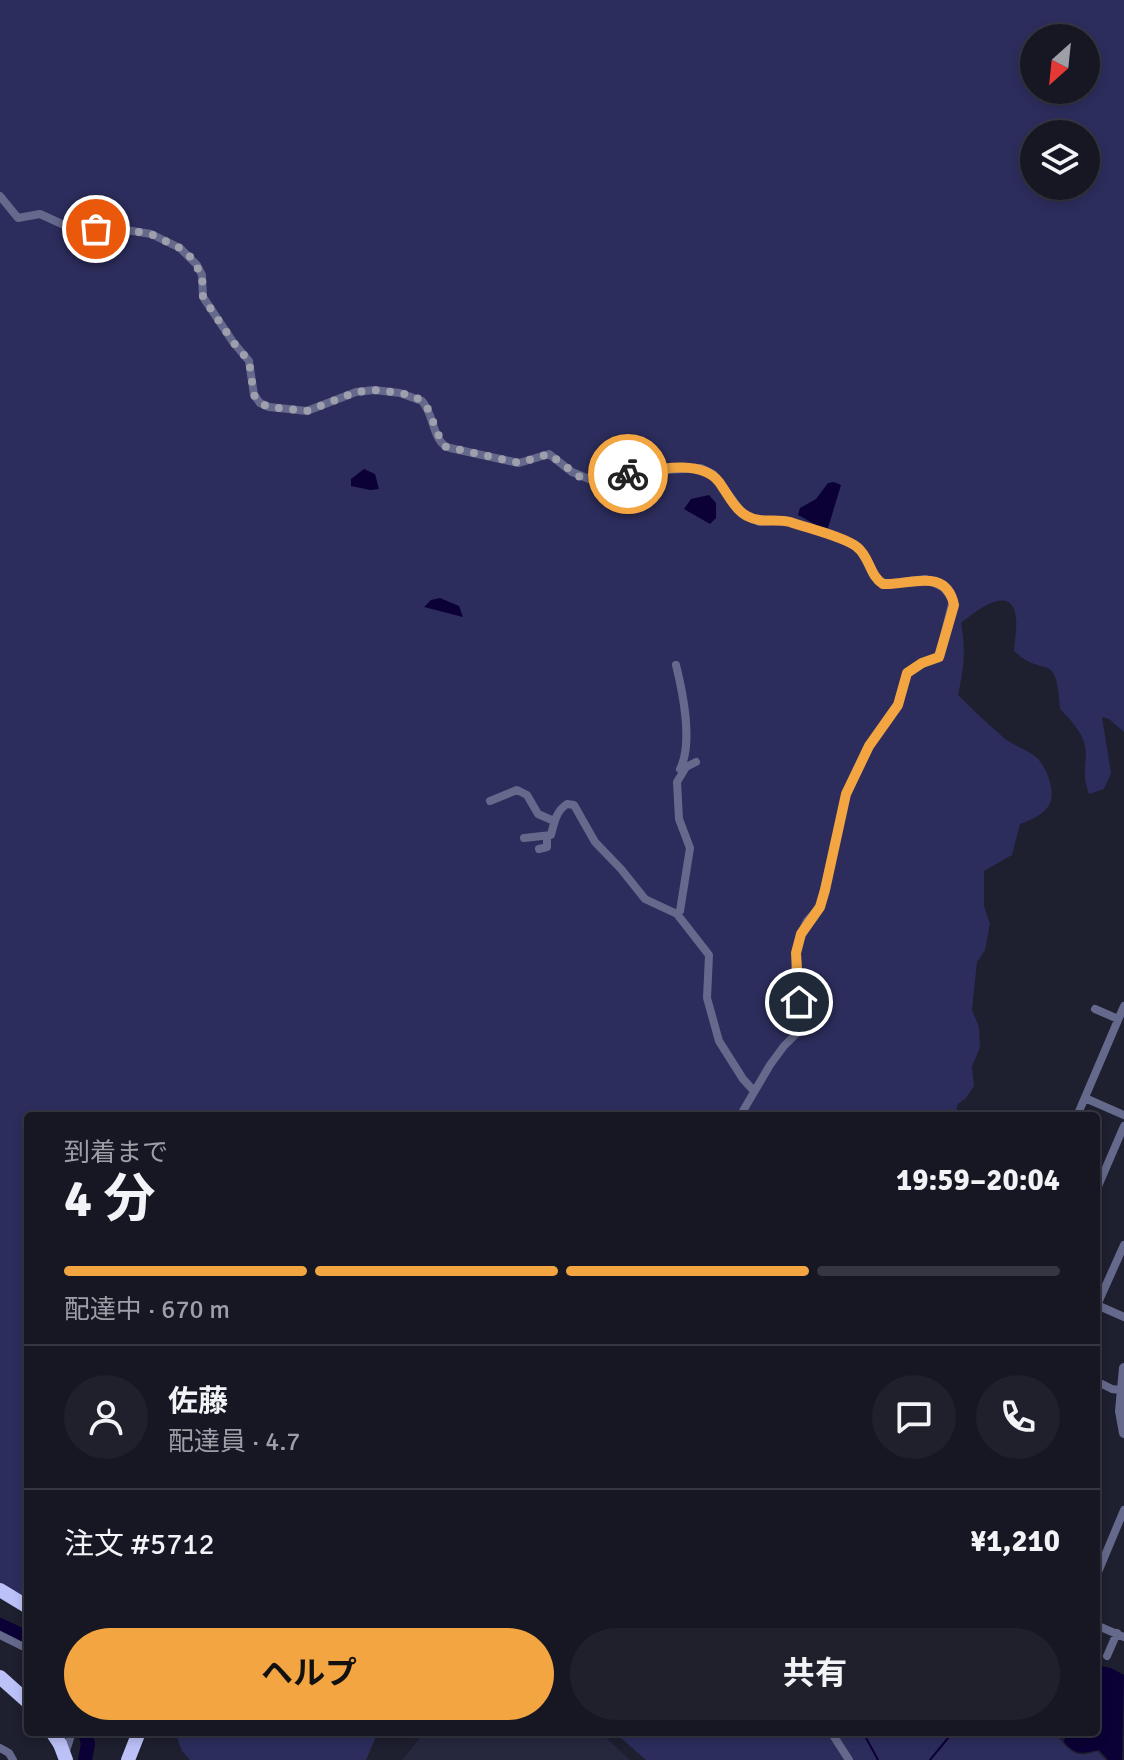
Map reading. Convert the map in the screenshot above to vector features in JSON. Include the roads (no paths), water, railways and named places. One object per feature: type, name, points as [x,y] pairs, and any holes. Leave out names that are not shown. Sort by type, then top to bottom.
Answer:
[{"type":"highway","points":[[0,1590],[24,1605]]},
{"type":"highway","points":[[0,1677],[24,1698]]},
{"type":"highway","points":[[128,1760],[137,1736]]},
{"type":"highway","points":[[56,1738],[64,1760]]},
{"type":"street","points":[[0,196],[18,218],[40,214],[75,230],[114,228],[143,232],[180,248],[197,265],[202,275],[203,297],[249,361],[254,395],[260,403],[269,407],[307,411],[356,392],[387,391],[422,401],[432,417],[438,440],[450,448],[519,463],[549,454],[572,472],[589,479],[701,468],[713,474],[744,515],[759,522],[782,520],[845,540],[859,548],[869,569],[883,584],[926,579],[950,595],[954,605],[939,657],[907,673],[898,705],[869,746],[846,794],[823,898],[801,934],[796,953],[795,978],[803,1020],[800,1030],[753,1090],[742,1112]]},
{"type":"street","points":[[676,665],[687,755],[677,776],[679,819],[690,848],[677,914]]},
{"type":"street","points":[[677,782],[686,767],[696,762]]},
{"type":"street","points":[[490,801],[517,790],[527,795],[538,814],[554,823]]},
{"type":"street","points":[[524,838],[551,835],[562,807],[574,805],[595,842],[645,899],[677,914],[709,955],[707,998],[719,1041],[753,1090]]},
{"type":"street","points":[[542,819],[554,823]]},
{"type":"street","points":[[539,849],[547,847],[547,836]]},
{"type":"street","points":[[1079,1112],[1124,1006]]},
{"type":"street","points":[[1095,1009],[1118,1019]]},
{"type":"street","points":[[788,1024],[796,1033]]},
{"type":"street","points":[[734,1085],[743,1079]]},
{"type":"street","points":[[1085,1098],[1124,1115]]},
{"type":"street","points":[[1100,1182],[1124,1126]]},
{"type":"street","points":[[1100,1298],[1124,1245]]},
{"type":"street","points":[[1100,1308],[1124,1317]]},
{"type":"street","points":[[1124,1368],[1120,1390],[1124,1433]]},
{"type":"street","points":[[1100,1383],[1120,1390]]},
{"type":"street","points":[[1100,1567],[1124,1510]]},
{"type":"street","points":[[1107,1656],[1124,1624]]},
{"type":"street","points":[[1100,1627],[1120,1635]]},
{"type":"street","points":[[0,1635],[24,1647]]},
{"type":"street","points":[[64,1760],[71,1736]]},
{"type":"street","points":[[834,1736],[849,1760]]},
{"type":"street","points":[[0,1748],[9,1753],[13,1760]]},
{"type":"waterway","points":[[0,1625],[24,1636]]},
{"type":"waterway","points":[[85,1760],[86,1736]]},
{"type":"waterway","points":[[865,1736],[878,1760]]},
{"type":"waterway","points":[[930,1760],[950,1736]]}]
